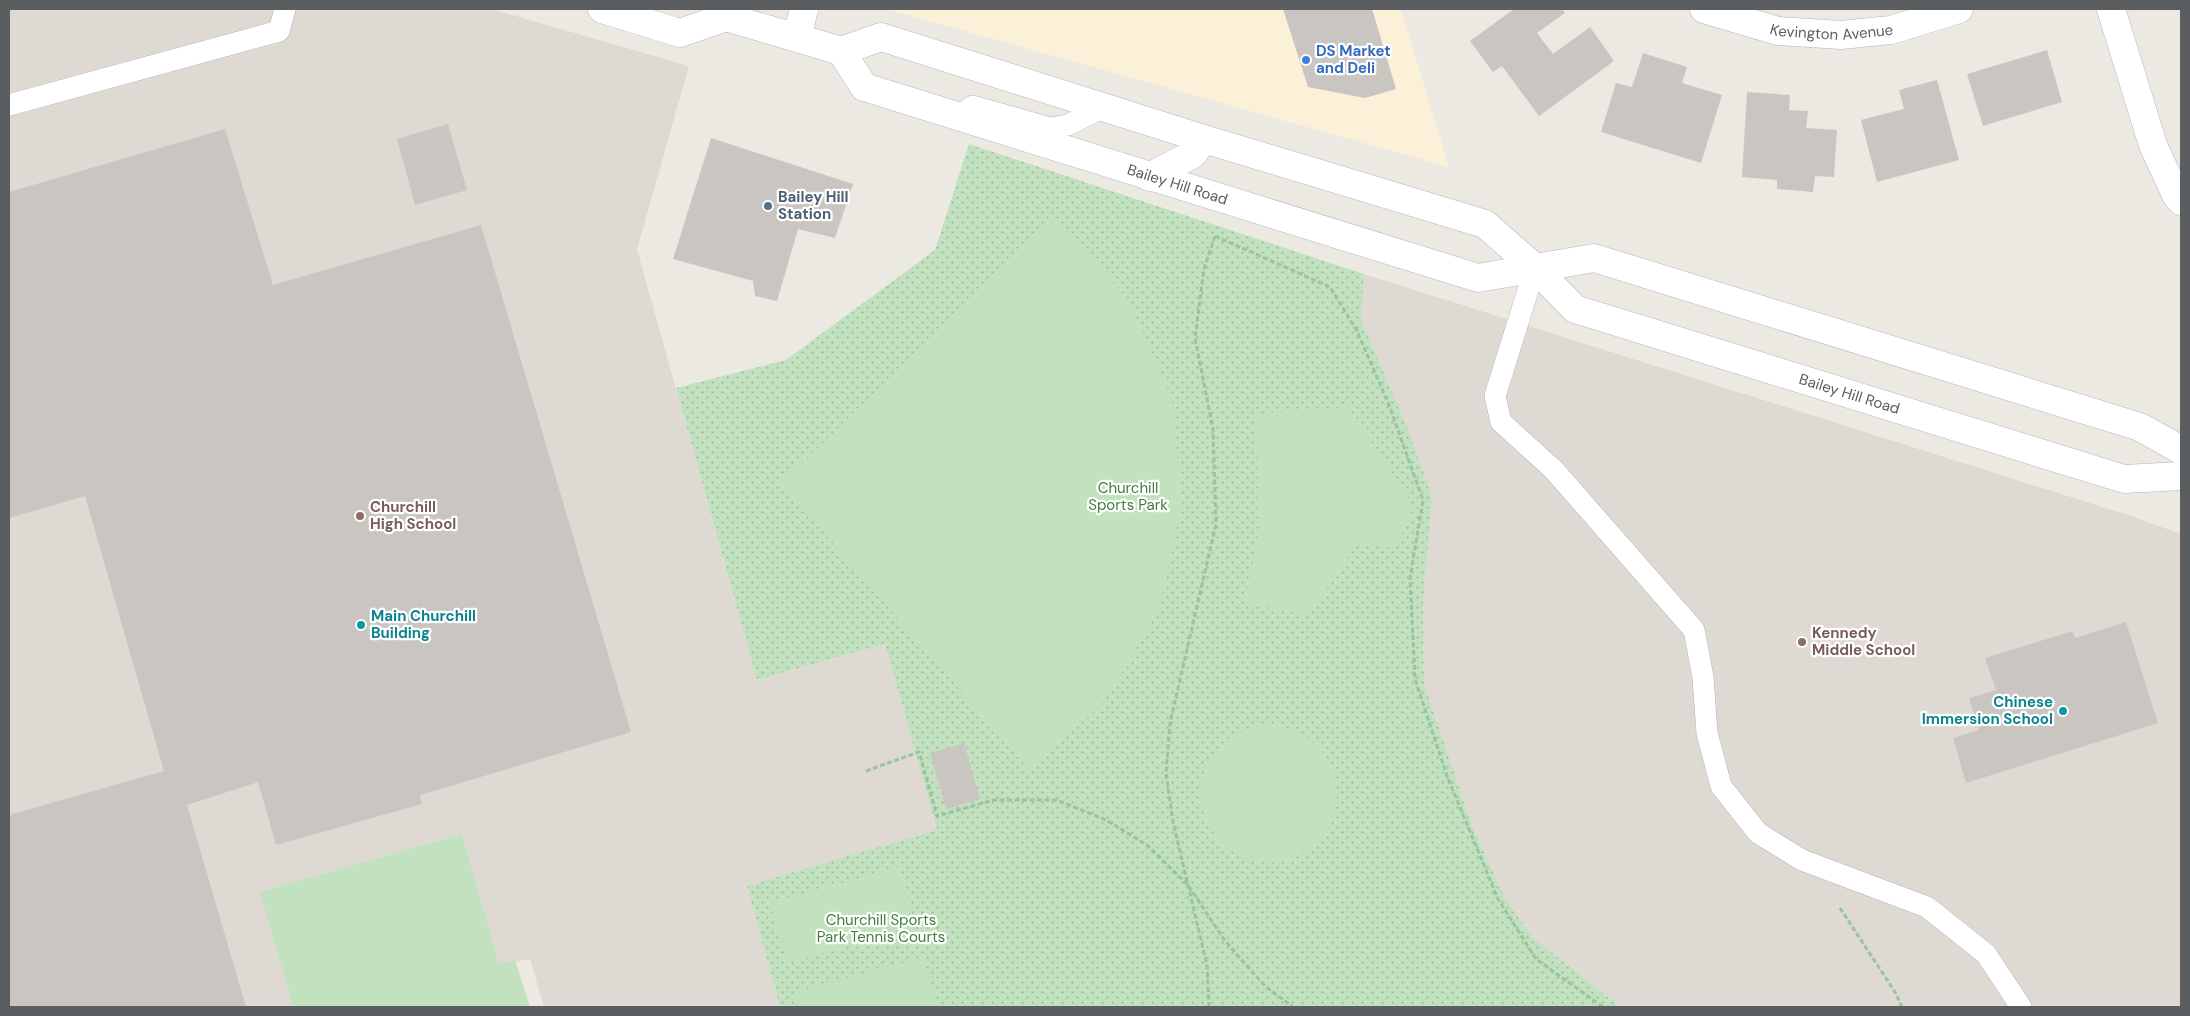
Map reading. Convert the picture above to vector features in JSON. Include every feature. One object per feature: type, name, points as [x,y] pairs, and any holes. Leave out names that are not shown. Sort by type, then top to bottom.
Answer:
[{"type":"main road","points":[[602,9],[680,32],[723,13],[842,51]]},
{"type":"main road","points":[[797,38],[804,9]]},
{"type":"main road","name":"Kevington Avenue","points":[[1704,9],[1778,31],[1841,35],[1891,30],[1959,9]]},
{"type":"main road","points":[[2111,9],[2153,145],[2176,195],[2181,201]]},
{"type":"main road","name":"Bailey Hill Road","points":[[2181,450],[2140,427],[1594,258],[1535,268],[1478,278],[1230,203],[864,88],[842,51],[881,37],[1204,140],[1485,224],[1535,268],[1575,309],[2124,479],[2181,476]]},
{"type":"main road","points":[[1149,177],[1193,154],[1204,140]]},
{"type":"lane","points":[[9,105],[278,30],[285,9]]},
{"type":"lane","points":[[958,117],[973,106],[1050,128],[1068,125],[1102,108]]},
{"type":"lane","points":[[1535,268],[1495,396],[1501,422],[1554,470],[1694,630],[1703,677],[1707,733],[1721,786],[1758,833],[1802,860],[1926,907],[1986,954],[2021,1007]]},
{"type":"path","points":[[1209,1007],[1207,965],[1172,822],[1166,773],[1170,723],[1216,524],[1213,429],[1195,338],[1204,269],[1215,236],[1230,203]]},
{"type":"path","points":[[1215,236],[1330,287],[1358,331],[1389,405],[1423,500],[1410,578],[1415,679],[1447,776],[1498,898],[1536,959],[1603,1007]]},
{"type":"path","points":[[866,771],[919,752],[938,816],[994,800],[1057,800],[1106,820],[1147,845],[1188,885],[1225,940],[1265,986],[1292,1007]]},
{"type":"path","points":[[1837,904],[1902,1007]]},
{"type":"shaded area","name":"Churchill High School","points":[[9,9],[492,9],[689,66],[637,249],[757,680],[885,644],[937,831],[747,886],[780,1007],[544,1007],[530,959],[499,965],[462,834],[261,892],[293,1007],[9,1007]]},
{"type":"shaded area","points":[[886,9],[1401,9],[1449,167]]},
{"type":"shaded area","name":"Kennedy Middle School","points":[[1364,274],[2131,516],[2181,534],[2181,1007],[1620,1007],[1533,937],[1506,900],[1474,830],[1424,684],[1423,599],[1361,320]]},
{"type":"green space","name":"Churchill Sports Park","points":[[969,144],[1364,274],[1361,320],[1405,422],[1432,497],[1423,599],[1424,684],[1474,830],[1506,900],[1533,937],[1620,1007],[780,1007],[747,886],[937,830],[885,644],[757,680],[676,388],[786,360],[935,250]]},
{"type":"green space","points":[[1055,219],[1128,299],[1172,398],[1182,505],[1159,610],[1104,702],[1030,771],[781,483]]},
{"type":"green space","points":[[1348,407],[1407,495],[1411,513],[1396,548],[1356,545],[1309,615],[1244,603],[1259,535],[1258,465],[1254,414]]},
{"type":"green space","points":[[1269,726],[1295,731],[1317,746],[1332,768],[1337,794],[1332,820],[1317,842],[1295,857],[1269,862],[1243,857],[1221,842],[1206,820],[1201,794],[1206,768],[1221,746],[1243,731]]},
{"type":"green space","points":[[462,834],[499,964],[515,960],[530,1007],[293,1007],[260,892]]},
{"type":"green space","name":"Churchill Sports Park Tennis Courts","points":[[899,867],[916,927],[787,963],[770,903]]},
{"type":"green space","points":[[923,957],[937,1007],[798,1007],[793,993]]},
{"type":"building","points":[[1283,9],[1372,9],[1396,89],[1365,98],[1308,87]]},
{"type":"building","points":[[1514,9],[1562,9],[1565,13],[1537,33],[1553,54],[1590,27],[1614,61],[1539,116],[1502,66],[1493,72],[1470,41]]},
{"type":"building","points":[[2047,50],[2062,102],[1983,126],[1967,74]]},
{"type":"building","points":[[1643,53],[1687,67],[1682,83],[1722,95],[1701,163],[1601,132],[1616,83],[1632,87]]},
{"type":"building","points":[[1937,80],[1959,160],[1877,182],[1861,120],[1904,109],[1899,90]]},
{"type":"building","points":[[1747,92],[1790,95],[1789,110],[1808,111],[1806,128],[1837,130],[1834,177],[1815,176],[1813,192],[1777,189],[1777,180],[1742,177]]},
{"type":"building","points":[[448,124],[467,190],[415,205],[397,139]]},
{"type":"building","name":"Main Churchill Building","points":[[225,129],[273,285],[481,225],[631,732],[420,795],[422,804],[276,845],[258,782],[187,805],[246,1007],[9,1007],[9,815],[164,771],[85,496],[9,518],[9,192]]},
{"type":"building","name":"Bailey Hill Station","points":[[711,138],[853,184],[835,238],[798,229],[777,301],[755,296],[753,281],[673,259]]},
{"type":"building","name":"Chinese Immersion School","points":[[2126,622],[2158,723],[1966,783],[1953,738],[1979,730],[1969,698],[1996,690],[1985,658],[2073,631],[2075,638]]},
{"type":"building","points":[[964,743],[980,799],[946,809],[930,753]]},
{"type":"place","name":"DS Market and Deli","points":[[1306,60]]},
{"type":"place","name":"Bailey Hill Station","points":[[768,206]]},
{"type":"place","name":"Churchill High School","points":[[360,516]]},
{"type":"place","name":"Main Churchill Building","points":[[361,625]]},
{"type":"place","name":"Kennedy Middle School","points":[[1802,642]]},
{"type":"place","name":"Chinese Immersion School","points":[[2063,711]]}]
